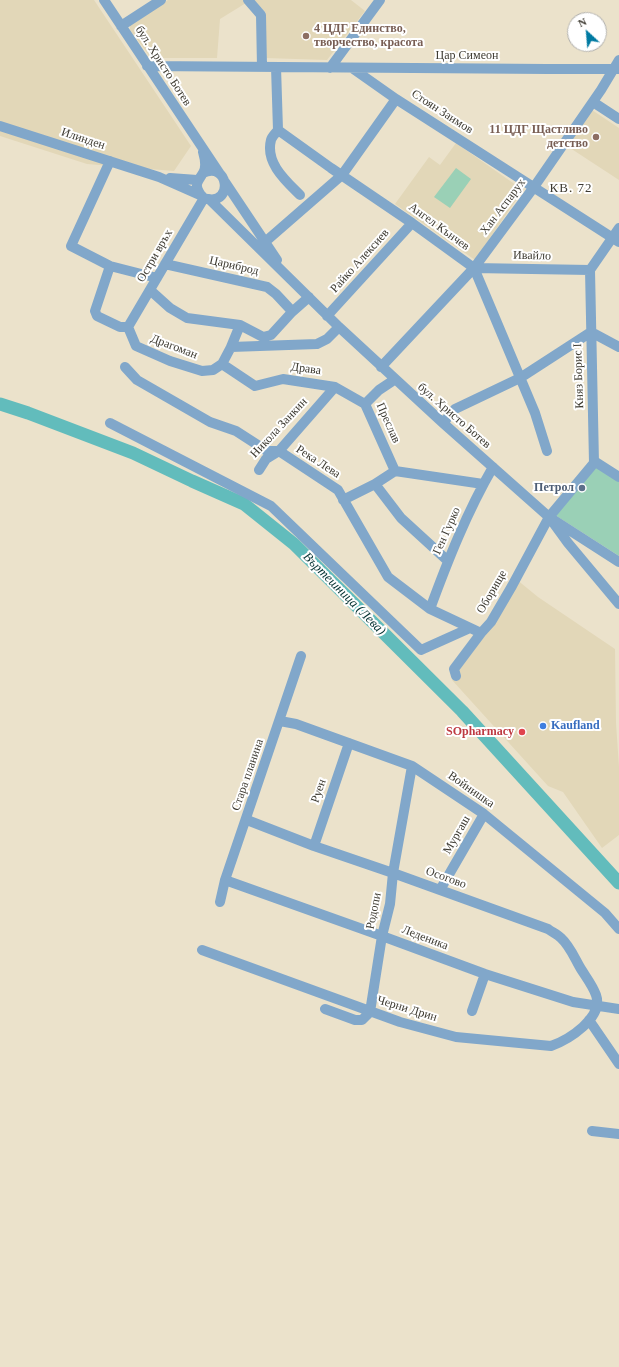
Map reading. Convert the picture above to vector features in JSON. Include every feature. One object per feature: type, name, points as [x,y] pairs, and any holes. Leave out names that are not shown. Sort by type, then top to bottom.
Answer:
[{"type":"street","name":"бул. Христо Ботев","points":[[104,0],[286,274]]},
{"type":"street","points":[[122,26],[161,0]]},
{"type":"street","points":[[248,0],[261,15],[262,67]]},
{"type":"street","points":[[330,68],[380,0]]},
{"type":"street","name":"Цар Симеон","points":[[147,66],[539,69],[617,66]]},
{"type":"street","name":"Хан Аспарух","points":[[380,367],[474,268],[534,187],[617,66]]},
{"type":"street","points":[[276,67],[278,130],[271,139],[270,150],[273,161],[279,173],[300,195]]},
{"type":"street","name":"Стоян Заимов","points":[[352,68],[616,240]]},
{"type":"street","points":[[265,242],[342,176],[396,98]]},
{"type":"street","points":[[593,102],[619,119]]},
{"type":"street","name":"Илинден","points":[[0,126],[159,177],[205,198]]},
{"type":"street","name":"Ангел Кънчев","points":[[278,130],[474,268],[535,413],[547,451]]},
{"type":"street","name":"бул. Христо Ботев","points":[[200,146],[206,163],[200,177]]},
{"type":"street","points":[[110,161],[71,246],[110,266],[157,278]]},
{"type":"street","points":[[209,171],[222,178],[225,189],[222,195],[216,198],[205,198],[197,189],[200,177],[209,171]]},
{"type":"street","name":"Илинден","points":[[159,177],[200,177]]},
{"type":"street","name":"бул. Христо Ботев","points":[[205,198],[286,274],[394,380],[549,517],[619,562]]},
{"type":"street","name":"Остри връх","points":[[128,327],[205,198]]},
{"type":"street","name":"Райко Алексиев","points":[[328,316],[412,223]]},
{"type":"street","points":[[590,270],[616,240],[619,228]]},
{"type":"street","name":"Цариброд","points":[[165,264],[267,288],[276,294],[290,309]]},
{"type":"street","points":[[110,266],[95,311],[98,316],[120,327],[128,327]]},
{"type":"street","name":"Ивайло","points":[[474,268],[590,270]]},
{"type":"street","name":"Княз Борис I","points":[[590,270],[594,460]]},
{"type":"street","points":[[150,290],[170,308],[187,318],[240,325],[264,337],[271,335],[292,312],[309,297]]},
{"type":"street","points":[[222,364],[240,325]]},
{"type":"street","name":"Драгоман","points":[[128,327],[136,346],[170,360],[202,371],[213,370],[222,364]]},
{"type":"street","points":[[231,346],[317,344],[327,339],[339,327]]},
{"type":"street","points":[[443,423],[455,409],[520,378],[591,332],[619,347]]},
{"type":"street","name":"Драва","points":[[222,364],[255,386],[283,379],[335,386],[365,404]]},
{"type":"street","name":"Река Лева","points":[[125,366],[137,380],[210,422],[236,431],[267,451],[279,451],[338,490],[388,577],[430,609],[481,633]]},
{"type":"street","name":"Преслав","points":[[394,380],[379,390],[365,404],[395,471]]},
{"type":"street","name":"Никола Занкин","points":[[259,470],[266,459],[279,451],[335,386]]},
{"type":"street","points":[[110,423],[271,506],[421,650],[470,628]]},
{"type":"street","points":[[619,477],[594,460],[594,463],[549,517],[568,543],[619,604]]},
{"type":"street","name":"Ген Гурко","points":[[430,609],[448,561],[483,484],[493,467]]},
{"type":"street","points":[[343,500],[375,484],[395,471],[483,484]]},
{"type":"street","points":[[375,484],[401,518],[448,561]]},
{"type":"street","name":"Оборище","points":[[456,676],[454,669],[491,622],[549,517]]},
{"type":"street","name":"Стара планина","points":[[220,902],[225,880],[301,656]]},
{"type":"street","name":"Войнишка","points":[[280,721],[296,724],[412,766],[484,814],[605,913],[619,928]]},
{"type":"street","name":"Руен","points":[[314,846],[349,743]]},
{"type":"street","name":"Родопи","points":[[370,1012],[382,936],[390,904],[393,872],[412,766]]},
{"type":"street","name":"Мургаш","points":[[440,890],[484,814]]},
{"type":"street","name":"Осогово","points":[[246,820],[314,846],[393,872],[548,930],[561,938],[570,950],[597,996],[598,1006]]},
{"type":"street","name":"Леденика","points":[[225,880],[485,974],[573,1002],[619,1009]]},
{"type":"street","name":"Черни Дрин","points":[[202,950],[370,1012],[400,1022],[456,1037],[551,1046],[563,1042],[575,1034],[589,1020],[598,1006]]},
{"type":"street","points":[[472,1011],[485,974]]},
{"type":"street","points":[[325,1008],[355,1020],[362,1020],[370,1012]]},
{"type":"street","points":[[589,1020],[619,1064]]},
{"type":"street","points":[[592,1131],[619,1134]]},
{"type":"shaded area","points":[[0,0],[94,0],[191,146],[174,171],[87,164],[0,136]]},
{"type":"shaded area","points":[[168,0],[243,0],[246,3],[220,19],[217,58],[151,58],[130,30],[130,25]]},
{"type":"shaded area","name":"4 ЦДГ Единство, творчество, красота","points":[[254,0],[351,0],[365,11],[327,60],[265,58],[266,13]]},
{"type":"shaded area","name":"11 ЦДГ Щастливо детство","points":[[592,110],[619,128],[619,180],[567,146]]},
{"type":"shaded area","points":[[456,143],[523,190],[475,260],[395,204],[429,157],[440,165]]},
{"type":"shaded area","points":[[516,579],[538,597],[615,649],[616,723],[619,767],[619,835],[602,848],[563,792],[548,786],[452,680],[456,676],[454,669]]},
{"type":"green space","points":[[456,168],[471,179],[450,208],[434,197]]},
{"type":"green space","points":[[595,465],[619,481],[619,556],[555,515]]},
{"type":"waterway","name":"Въртешница (Лева)","points":[[0,404],[28,413],[133,453],[244,504],[294,544],[462,711],[619,883]]},
{"type":"place","name":"4 ЦДГ Единство, творчество, красота","points":[[306,36]]},
{"type":"place","name":"11 ЦДГ Щастливо детство","points":[[596,137]]},
{"type":"place","name":"Петрол","points":[[582,488]]},
{"type":"place","name":"Kaufland","points":[[543,726]]},
{"type":"place","name":"SOpharmacy","points":[[522,732]]},
{"type":"district","name":"КВ. 72","points":[[571,189]]}]
